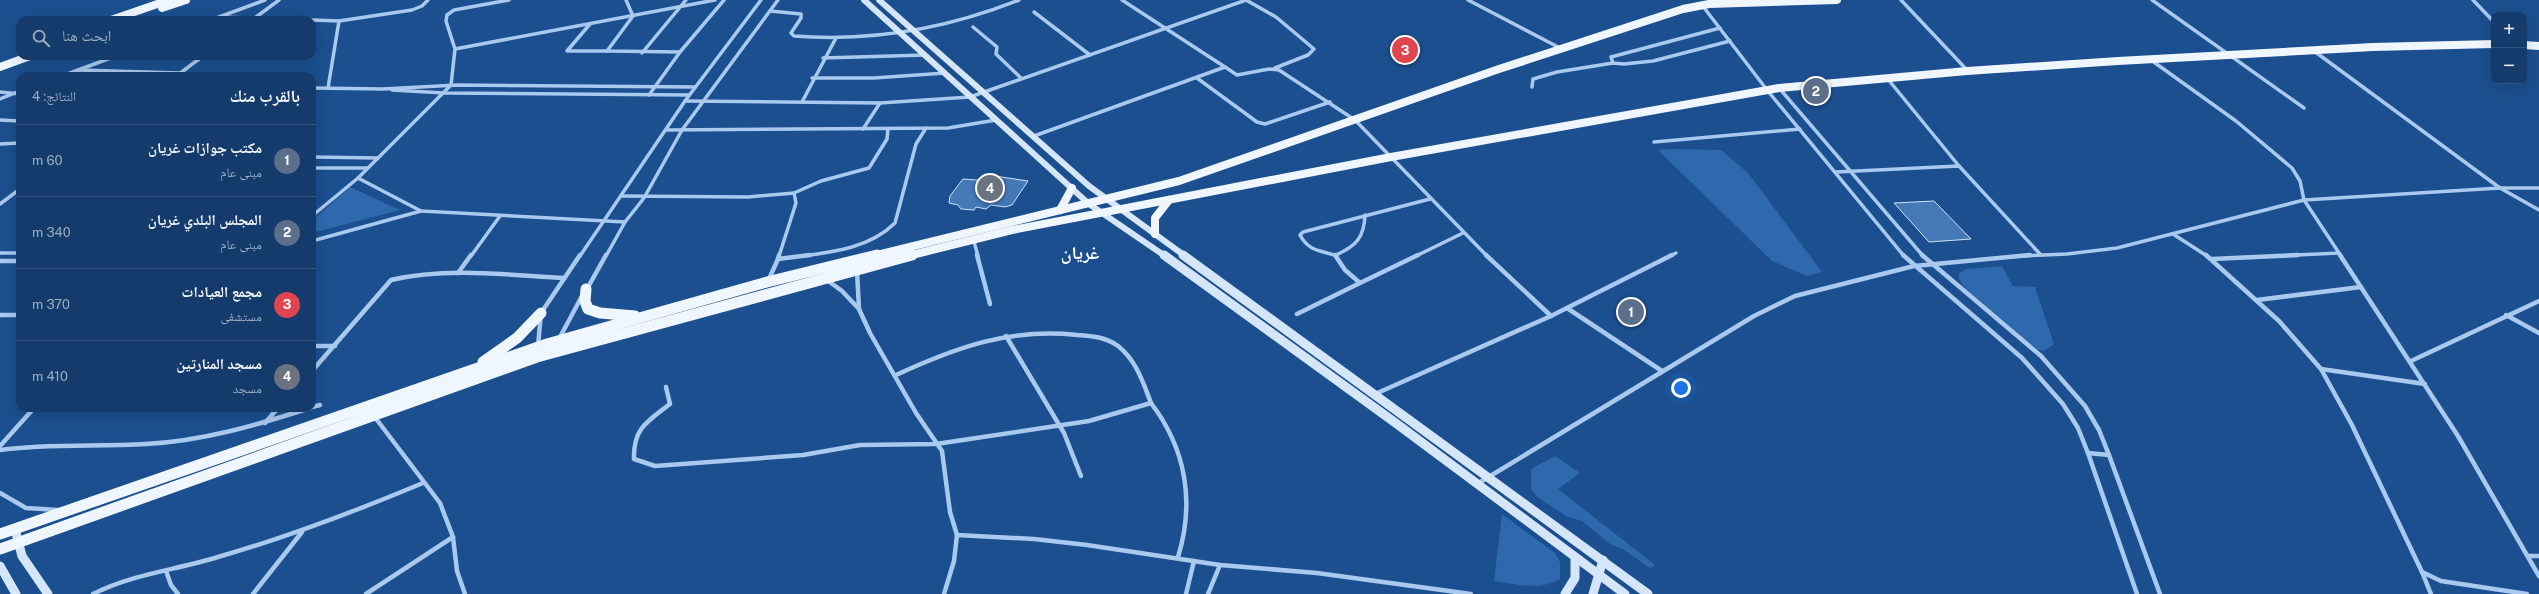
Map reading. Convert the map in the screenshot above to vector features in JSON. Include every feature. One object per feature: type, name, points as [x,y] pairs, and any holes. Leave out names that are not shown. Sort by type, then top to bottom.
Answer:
[{"type":"main road","points":[[122,16],[170,0]]},
{"type":"main road","points":[[140,16],[186,0]]},
{"type":"main road","points":[[864,0],[970,97],[1005,126],[1089,204],[1143,240],[1625,594]]},
{"type":"main road","points":[[879,0],[1015,122],[1034,136],[1070,170],[1120,209],[1648,594]]},
{"type":"main road","points":[[1723,0],[1735,4]]},
{"type":"main road","points":[[557,346],[645,316],[767,282],[967,231],[1089,204],[1179,181],[1499,68],[1562,49],[1702,2],[1735,4],[1836,0]]},
{"type":"main road","points":[[0,534],[70,511],[474,368],[973,238],[1101,212],[1391,157],[1779,88],[1967,71],[2150,59],[2228,56],[2313,50],[2491,44]]},
{"type":"main road","points":[[2527,45],[2539,46]]},
{"type":"main road","points":[[0,60],[16,54]]},
{"type":"main road","points":[[0,67],[19,60]]},
{"type":"main road","points":[[1005,126],[1015,122]]},
{"type":"main road","points":[[1179,181],[1189,196]]},
{"type":"main road","points":[[1060,210],[1072,188]]},
{"type":"main road","points":[[1155,234],[1155,218],[1169,200]]},
{"type":"main road","points":[[586,289],[585,301],[588,309],[613,315],[645,316]]},
{"type":"main road","points":[[474,368],[517,338],[541,314]]},
{"type":"main road","points":[[0,548],[372,414],[537,352]]},
{"type":"main road","points":[[15,528],[16,543],[28,569],[48,594]]},
{"type":"main road","points":[[1565,594],[1573,584],[1576,577],[1575,558]]},
{"type":"main road","points":[[1593,594],[1600,576],[1603,560]]},
{"type":"main road","points":[[0,566],[16,594]]},
{"type":"street","points":[[223,16],[265,0]]},
{"type":"street","points":[[257,16],[279,0]]},
{"type":"street","points":[[316,20],[339,21],[412,10],[422,6],[428,0]]},
{"type":"street","points":[[316,213],[358,178],[451,85],[455,49],[446,21],[447,15],[454,10],[508,0]]},
{"type":"street","points":[[626,0],[633,16]]},
{"type":"street","points":[[642,53],[682,7],[686,0]]},
{"type":"street","points":[[455,49],[715,0]]},
{"type":"street","points":[[649,95],[680,52],[724,0]]},
{"type":"street","points":[[537,352],[541,314],[689,95],[760,0]]},
{"type":"street","points":[[557,346],[586,289],[626,222],[644,198],[682,130],[778,0]]},
{"type":"street","points":[[770,11],[801,14],[801,18],[791,33],[794,36],[836,38],[904,35],[966,19],[1019,0]]},
{"type":"street","points":[[685,101],[880,102],[970,97],[1021,78],[1090,55],[1164,28],[1246,0],[1276,17],[1314,49],[1308,55],[1275,68],[1237,75],[1164,28],[1122,0]]},
{"type":"street","points":[[1469,0],[1562,49]]},
{"type":"street","points":[[1901,0],[1967,71]]},
{"type":"street","points":[[2152,0],[2228,56],[2304,108]]},
{"type":"street","points":[[2473,0],[2491,19]]},
{"type":"street","points":[[1702,2],[1767,90],[1914,266],[2041,378],[2067,410],[2078,428],[2088,453],[2137,594]]},
{"type":"street","points":[[1034,12],[1090,55]]},
{"type":"street","points":[[607,51],[633,16]]},
{"type":"street","points":[[328,88],[339,21]]},
{"type":"street","points":[[590,24],[567,49],[567,51],[642,53],[680,52]]},
{"type":"street","points":[[973,27],[997,47],[996,54],[1021,78]]},
{"type":"street","points":[[1613,63],[1611,57],[1720,28]]},
{"type":"street","points":[[802,102],[812,78],[836,38]]},
{"type":"street","points":[[1532,87],[1533,79],[1557,72],[1613,63],[1619,65],[1651,60],[1730,41]]},
{"type":"street","points":[[2313,50],[2500,188],[2539,210]]},
{"type":"street","points":[[823,58],[925,55]]},
{"type":"street","points":[[2150,59],[2236,121],[2292,168],[2300,181],[2304,200],[2411,361],[2539,576]]},
{"type":"street","points":[[73,72],[105,60]]},
{"type":"street","points":[[182,72],[199,60]]},
{"type":"street","points":[[1034,136],[1225,67]]},
{"type":"street","points":[[1275,68],[1330,102],[1355,120],[1463,233],[1551,316]]},
{"type":"street","points":[[78,70],[118,72]]},
{"type":"street","points":[[812,78],[874,78],[945,73]]},
{"type":"street","points":[[1197,78],[1258,122],[1265,124],[1330,102]]},
{"type":"street","points":[[1887,78],[1959,166],[2040,254]]},
{"type":"street","points":[[383,89],[451,85],[695,87]]},
{"type":"street","points":[[316,88],[383,89],[444,93],[689,95]]},
{"type":"street","points":[[1779,88],[1905,237],[1930,263],[2041,356],[2069,385],[2085,406],[2109,455],[2160,594]]},
{"type":"street","points":[[0,92],[16,94]]},
{"type":"street","points":[[0,99],[16,92]]},
{"type":"street","points":[[863,129],[880,102]]},
{"type":"street","points":[[0,120],[16,121]]},
{"type":"street","points":[[666,130],[888,129],[960,127],[998,120]]},
{"type":"street","points":[[778,259],[826,252],[876,238],[889,232],[895,223],[916,144],[926,128]]},
{"type":"street","points":[[621,196],[644,198],[748,197],[794,192],[821,181],[869,168],[887,139],[888,129]]},
{"type":"street","points":[[1654,142],[1800,129]]},
{"type":"street","points":[[0,144],[16,143]]},
{"type":"street","points":[[316,157],[378,158]]},
{"type":"street","points":[[1836,172],[1959,166]]},
{"type":"street","points":[[316,168],[367,168]]},
{"type":"street","points":[[358,178],[421,211]]},
{"type":"street","points":[[1477,485],[1662,371],[1778,304],[1821,288],[1930,263],[2040,254],[2067,254],[2117,248],[2304,200],[2500,188],[2539,188]]},
{"type":"street","points":[[0,204],[16,192]]},
{"type":"street","points":[[767,282],[778,259],[796,203],[794,192]]},
{"type":"street","points":[[1365,215],[1364,233],[1361,241],[1336,256],[1321,254],[1310,249],[1303,242],[1300,235],[1303,232],[1365,215],[1430,199]]},
{"type":"street","points":[[316,240],[421,211],[626,222]]},
{"type":"street","points":[[458,274],[500,216]]},
{"type":"street","points":[[1296,314],[1463,233]]},
{"type":"street","points":[[2173,234],[2212,259],[2257,300],[2280,321],[2321,369],[2352,425],[2431,594]]},
{"type":"street","points":[[973,238],[990,304]]},
{"type":"street","points":[[0,253],[16,253]]},
{"type":"street","points":[[1375,394],[1551,316],[1676,253]]},
{"type":"street","points":[[2212,259],[2339,253]]},
{"type":"street","points":[[1336,256],[1345,270],[1360,283]]},
{"type":"street","points":[[0,261],[16,261]]},
{"type":"street","points":[[857,268],[859,309]]},
{"type":"street","points":[[316,367],[391,280],[407,276],[458,274],[566,278]]},
{"type":"street","points":[[822,277],[842,291],[859,309],[870,333],[936,444],[942,451],[950,512],[957,535],[954,561],[944,594]]},
{"type":"street","points":[[2257,300],[2361,287]]},
{"type":"street","points":[[2411,361],[2506,315],[2539,301]]},
{"type":"street","points":[[1567,308],[1662,371]]},
{"type":"street","points":[[0,315],[16,315]]},
{"type":"street","points":[[2506,315],[2539,333]]},
{"type":"street","points":[[896,375],[964,348],[1006,336],[1036,332],[1098,337],[1108,340],[1118,346],[1138,367],[1151,403],[1162,415],[1174,440],[1188,486],[1188,514],[1185,539],[1178,557]]},
{"type":"street","points":[[1006,336],[1059,424],[1081,476]]},
{"type":"street","points":[[316,346],[335,346]]},
{"type":"street","points":[[2321,369],[2425,384]]},
{"type":"street","points":[[666,388],[670,404],[639,427],[633,446],[634,460],[655,466],[803,455],[860,445],[936,444],[1059,424],[1090,421],[1151,403]]},
{"type":"street","points":[[316,406],[320,405]]},
{"type":"street","points":[[0,446],[30,412]]},
{"type":"street","points":[[264,423],[274,412]]},
{"type":"street","points":[[0,450],[25,446],[60,444],[167,442],[264,423],[298,412]]},
{"type":"street","points":[[372,414],[423,483],[429,486],[440,503],[454,537],[457,571],[465,594]]},
{"type":"street","points":[[2088,453],[2109,455]]},
{"type":"street","points":[[93,594],[104,588],[137,577],[207,561],[302,532],[423,483]]},
{"type":"street","points":[[0,493],[2,496],[26,508],[70,511]]},
{"type":"street","points":[[253,594],[275,569],[302,532]]},
{"type":"street","points":[[957,535],[1034,539],[1178,557],[1220,565],[1317,572],[1471,594]]},
{"type":"street","points":[[366,594],[454,537]]},
{"type":"street","points":[[2528,556],[2539,556]]},
{"type":"street","points":[[1186,594],[1194,561]]},
{"type":"street","points":[[1208,594],[1220,565]]},
{"type":"street","points":[[166,571],[171,585],[178,594]]},
{"type":"street","points":[[2422,572],[2440,581],[2527,594]]},
{"type":"shaded area","points":[[1658,150],[1721,150],[1748,173],[1822,272],[1807,276],[1772,261]]},
{"type":"shaded area","points":[[350,187],[400,210],[316,232],[316,217]]},
{"type":"shaded area","points":[[2002,266],[2013,286],[2035,287],[2054,344],[2044,351],[2038,350],[1966,289],[1959,279],[1959,273],[1966,269]]},
{"type":"shaded area","points":[[1555,456],[1580,473],[1558,489],[1655,565],[1650,568],[1623,549],[1610,544],[1582,521],[1568,517],[1537,497],[1531,489],[1531,469]]},
{"type":"shaded area","points":[[1502,514],[1555,553],[1560,562],[1560,579],[1552,583],[1536,586],[1494,581]]},
{"type":"building","points":[[995,176],[1028,181],[1012,205],[1005,207],[991,205],[986,209],[976,207],[974,210],[961,209],[958,205],[949,203],[950,196],[963,179],[991,181]]},
{"type":"building","points":[[1934,201],[1971,239],[1929,242],[1894,203]]},
{"type":"place","name":"مجمع العيادات","points":[[1405,50]]},
{"type":"place","name":"المجلس البلدي غريان","points":[[1816,91]]},
{"type":"place","name":"مسجد المنارتين","points":[[990,188]]},
{"type":"place","name":"مكتب جوازات غريان","points":[[1631,312]]},
{"type":"district","name":"غريان","points":[[1080,252]]}]
